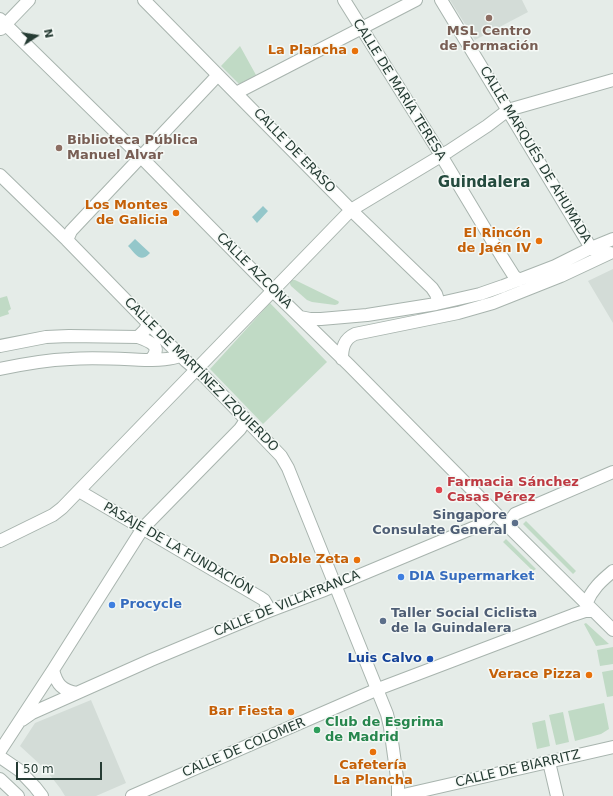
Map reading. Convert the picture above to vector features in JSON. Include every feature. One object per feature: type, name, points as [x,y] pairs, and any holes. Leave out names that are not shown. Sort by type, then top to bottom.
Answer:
[{"type":"street","points":[[2,25],[29,0]]},
{"type":"street","name":"CALLE DE ERASO","points":[[144,0],[351,210],[432,288],[438,300],[436,304]]},
{"type":"street","name":"CALLE DE MARÍA TERESA","points":[[344,0],[502,257],[514,276],[519,280]]},
{"type":"street","points":[[236,93],[416,0]]},
{"type":"street","name":"CALLE MARQUÉS DE AHUMADA","points":[[441,0],[591,248]]},
{"type":"street","name":"CALLE AZCONA","points":[[2,25],[141,157],[273,291],[613,630]]},
{"type":"street","points":[[67,240],[72,231],[218,75]]},
{"type":"street","points":[[0,541],[53,515],[62,508],[351,210],[441,156],[487,126],[508,110],[613,80]]},
{"type":"street","name":"CALLE DE MARTÍNEZ IZQUIERDO","points":[[0,175],[67,240],[281,456],[288,468],[387,714],[399,796]]},
{"type":"street","points":[[300,317],[321,319],[367,316],[436,304],[480,294],[555,266],[613,239]]},
{"type":"street","points":[[591,248],[598,252],[610,253]]},
{"type":"street","points":[[342,359],[344,344],[351,336],[355,334],[458,313],[493,304],[561,276],[610,253]]},
{"type":"street","points":[[138,337],[148,323]]},
{"type":"street","points":[[0,346],[46,338],[69,336],[138,337],[150,341],[154,345],[156,351],[150,360]]},
{"type":"street","points":[[0,369],[28,363],[72,358],[150,360],[172,358],[181,355]]},
{"type":"street","points":[[0,751],[22,720],[142,528],[240,429],[246,420]]},
{"type":"street","points":[[507,525],[515,514],[613,472]]},
{"type":"street","name":"PASAJE DE LA FUNDACIÓN","points":[[79,491],[261,598],[267,605],[264,613]]},
{"type":"street","name":"CALLE DE VILLAFRANCA","points":[[22,720],[32,713],[151,660],[480,525],[492,510]]},
{"type":"street","points":[[589,607],[589,596],[613,570]]},
{"type":"street","name":"CALLE DE COLOMER","points":[[132,796],[378,690],[573,614],[586,611],[589,607]]},
{"type":"street","points":[[53,670],[58,683],[63,688],[77,693]]},
{"type":"street","name":"CALLE DE BIARRITZ","points":[[399,796],[613,747]]},
{"type":"street","points":[[0,757],[19,770],[42,796]]},
{"type":"street","points":[[549,762],[557,796]]},
{"type":"street","points":[[0,779],[18,796]]},
{"type":"shaded area","name":"MSL Centro de Formación","points":[[450,0],[522,0],[528,12],[475,40]]},
{"type":"shaded area","points":[[613,269],[613,323],[588,281]]},
{"type":"shaded area","points":[[91,700],[126,783],[96,796],[65,796],[45,769],[20,746],[35,723]]},
{"type":"green space","points":[[240,46],[256,75],[239,84],[221,66]]},
{"type":"green space","points":[[295,280],[339,302],[335,305],[307,300],[291,286],[290,282]]},
{"type":"green space","points":[[7,296],[11,309],[8,311],[9,314],[0,317],[0,298]]},
{"type":"green space","points":[[270,303],[327,362],[263,424],[210,369]]},
{"type":"green space","points":[[526,521],[576,571],[573,574],[523,524]]},
{"type":"green space","points":[[506,539],[536,569],[533,571],[503,542]]},
{"type":"green space","points":[[586,623],[609,644],[596,646],[584,624]]},
{"type":"green space","points":[[613,647],[613,664],[600,666],[597,650]]},
{"type":"green space","points":[[613,670],[613,696],[607,697],[602,672]]},
{"type":"green space","points":[[604,703],[609,729],[601,734],[575,741],[568,711]]},
{"type":"green space","points":[[563,712],[569,742],[556,745],[549,715]]},
{"type":"green space","points":[[545,720],[550,746],[537,749],[532,723]]},
{"type":"water","points":[[263,206],[268,211],[257,223],[252,217]]},
{"type":"water","points":[[135,239],[150,253],[147,256],[143,258],[138,257],[128,246]]},
{"type":"place","name":"MSL Centro de Formación","points":[[489,18]]},
{"type":"place","name":"La Plancha","points":[[355,51]]},
{"type":"place","name":"Biblioteca Pública Manuel Alvar","points":[[59,148]]},
{"type":"place","name":"Los Montes de Galicia","points":[[176,213]]},
{"type":"place","name":"El Rincón de Jaén IV","points":[[539,241]]},
{"type":"place","name":"Farmacia Sánchez Casas Pérez","points":[[439,490]]},
{"type":"place","name":"Singapore Consulate General","points":[[515,523]]},
{"type":"place","name":"Doble Zeta","points":[[357,560]]},
{"type":"place","name":"DIA Supermarket","points":[[401,577]]},
{"type":"place","name":"Procycle","points":[[112,605]]},
{"type":"place","name":"Taller Social Ciclista de la Guindalera","points":[[383,621]]},
{"type":"place","name":"Luis Calvo","points":[[430,659]]},
{"type":"place","name":"Verace Pizza","points":[[589,675]]},
{"type":"place","name":"Bar Fiesta","points":[[291,712]]},
{"type":"place","name":"Club de Esgrima de Madrid","points":[[317,730]]},
{"type":"place","name":"Cafetería La Plancha","points":[[373,752]]},
{"type":"district","name":"Guindalera","points":[[484,183]]}]
